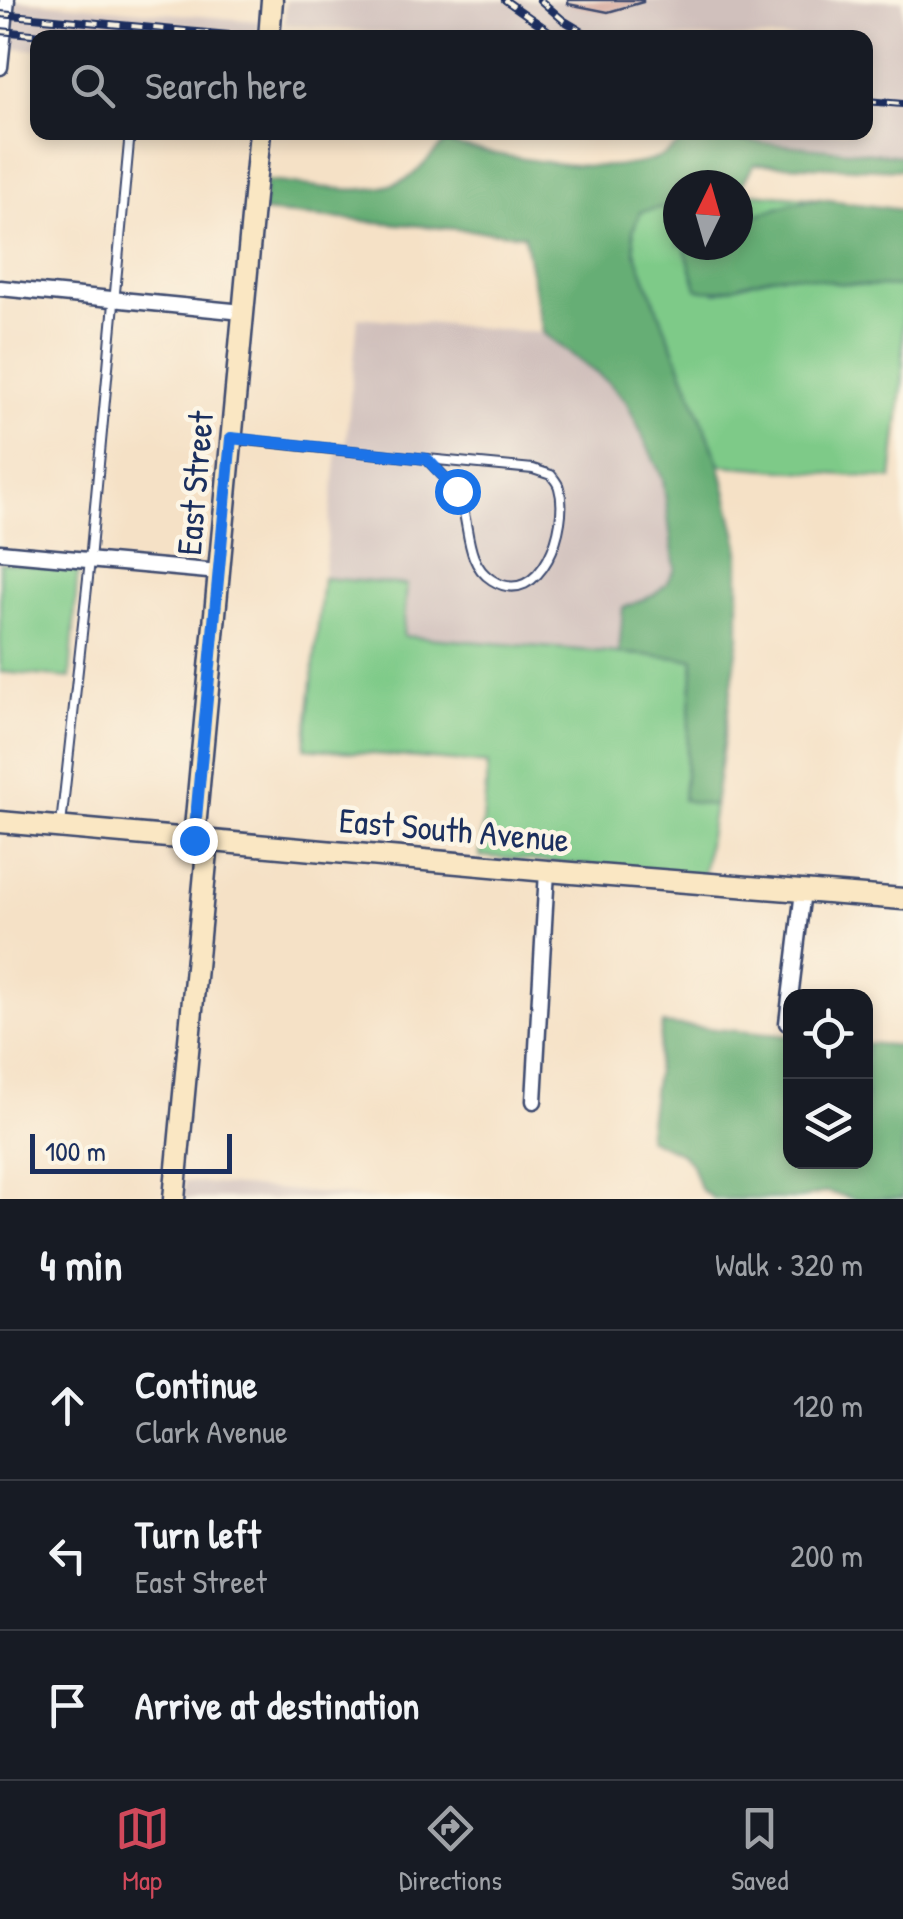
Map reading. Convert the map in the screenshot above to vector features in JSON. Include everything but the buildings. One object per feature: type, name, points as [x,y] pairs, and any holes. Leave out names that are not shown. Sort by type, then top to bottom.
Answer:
[{"type":"street","points":[[0,68],[7,0]]},
{"type":"street","points":[[269,30],[272,0]]},
{"type":"street","name":"East Street","points":[[174,1199],[219,572],[259,140]]},
{"type":"street","points":[[0,288],[243,312]]},
{"type":"street","points":[[0,552],[219,572]]},
{"type":"street","name":"East South Avenue","points":[[0,822],[547,872],[903,899]]},
{"type":"street","points":[[534,1101],[547,872]]},
{"type":"street","points":[[791,989],[802,891]]},
{"type":"lane","points":[[60,828],[90,560],[129,140]]},
{"type":"lane","points":[[231,438],[532,469],[551,475],[559,488],[556,540],[550,560],[533,578],[507,586],[491,580],[478,568],[457,491],[427,459]]},
{"type":"shaded area","points":[[12,0],[259,21],[258,30],[30,30],[30,49],[8,47]]},
{"type":"shaded area","points":[[286,0],[903,0],[903,156],[728,140],[873,140],[873,30],[350,30],[284,24]]},
{"type":"shaded area","points":[[358,317],[543,333],[608,382],[626,401],[663,479],[675,569],[654,595],[623,608],[619,653],[402,636],[323,578],[338,442],[346,442]]},
{"type":"shaded area","points":[[185,1181],[382,1199],[183,1199]]},
{"type":"green space","points":[[684,140],[732,140],[903,156],[903,170],[754,164],[751,170],[663,170],[663,207],[640,212],[633,230],[635,252],[720,465],[739,545],[739,638],[714,806],[683,800],[694,659],[619,653],[623,608],[654,595],[675,569],[663,479],[626,401],[608,382],[543,333],[524,235],[262,212],[266,181],[355,189],[389,186],[410,177],[445,143],[587,166],[643,162],[664,155]]},
{"type":"green space","points":[[753,193],[822,199],[793,203],[753,216]]},
{"type":"green space","points":[[822,199],[903,210],[903,287],[850,285],[793,275],[719,290],[697,289],[688,260],[753,260],[753,216],[793,203]]},
{"type":"green space","points":[[663,207],[663,260],[694,260],[715,293],[784,275],[903,287],[903,376],[892,479],[720,465],[635,252],[633,230],[640,212]]},
{"type":"green space","points":[[0,562],[78,570],[70,678],[0,672]]},
{"type":"green space","points":[[323,578],[407,585],[403,636],[694,659],[683,799],[714,806],[703,876],[480,856],[488,764],[305,748]]},
{"type":"green space","points":[[662,1024],[783,1035],[783,1169],[873,1169],[873,1044],[903,1046],[903,1199],[855,1199],[827,1192],[798,1199],[714,1199],[700,1189],[692,1165],[682,1154],[647,1138]]},
{"type":"railway","points":[[505,0],[548,30]]},
{"type":"railway","points":[[540,0],[580,30]]},
{"type":"railway","points":[[0,14],[175,30]]},
{"type":"railway","points":[[0,31],[30,34]]},
{"type":"railway","points":[[873,102],[903,104]]},
{"type":"route","points":[[194,840],[231,438],[427,459],[457,491]]}]
